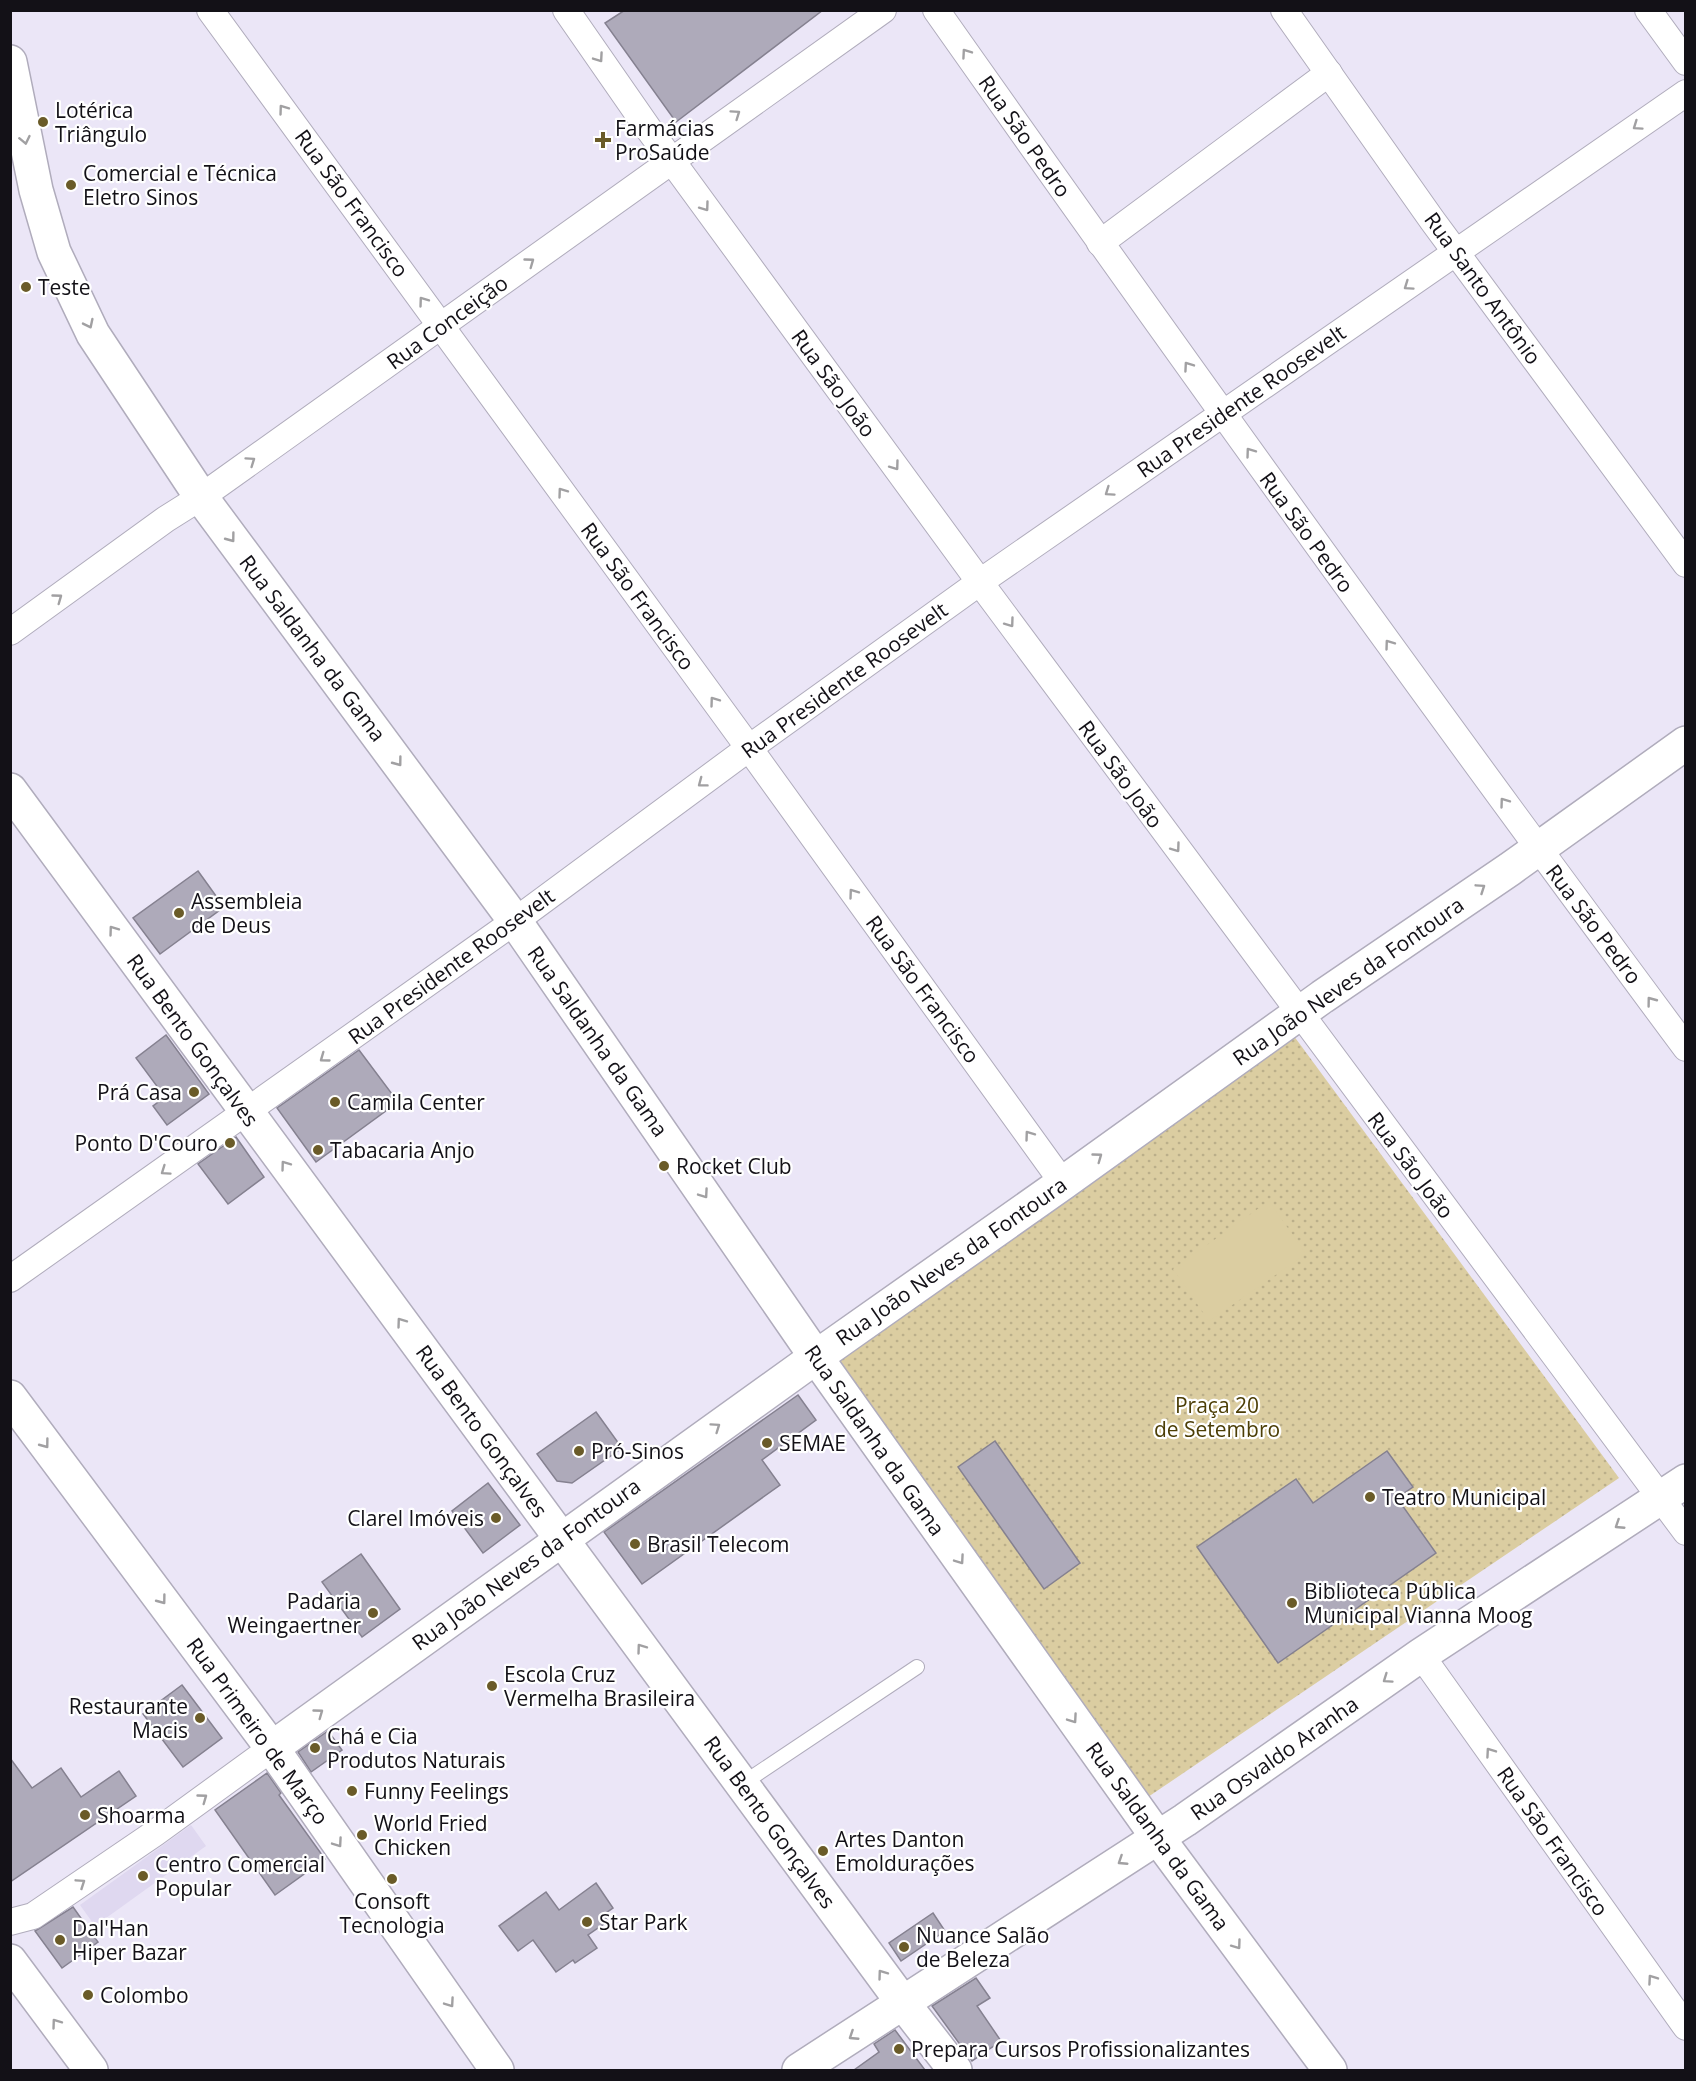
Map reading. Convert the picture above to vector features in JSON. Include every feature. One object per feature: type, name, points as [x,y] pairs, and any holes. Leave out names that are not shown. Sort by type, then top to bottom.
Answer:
[{"type":"street","name":"Rua São Francisco","points":[[210,10],[749,748],[1063,1183]]},
{"type":"street","name":"Rua São João","points":[[566,10],[671,159],[1299,1014],[1673,1490],[1686,1532]]},
{"type":"street","name":"Rua Conceição","points":[[10,632],[883,10]]},
{"type":"street","name":"Rua São Pedro","points":[[936,10],[1222,414],[1538,849],[1686,1048]]},
{"type":"street","name":"Rua Santo Antônio","points":[[1284,10],[1456,252],[1686,564]]},
{"type":"street","points":[[1648,10],[1686,62]]},
{"type":"street","name":"Rua Saldanha da Gama","points":[[10,62],[36,190],[54,252],[93,334],[201,497],[515,921],[816,1357],[1158,1838],[1330,2070]]},
{"type":"street","points":[[1100,243],[1329,74]]},
{"type":"street","name":"Rua Presidente Roosevelt","points":[[10,1280],[515,921],[749,748],[980,582],[1686,93]]},
{"type":"street","name":"Rua João Neves da Fontoura","points":[[10,1922],[33,1916],[156,1833],[561,1538],[1299,1014],[1538,849],[1686,743]]},
{"type":"street","name":"Rua Bento Gonçalves","points":[[10,790],[903,2003],[955,2070]]},
{"type":"street","name":"Rua Primeiro de Março","points":[[10,1397],[272,1748],[497,2070]]},
{"type":"street","name":"Rua Osvaldo Aranha","points":[[799,2070],[1158,1838],[1421,1655],[1673,1490]]},
{"type":"street","name":"Rua São Francisco","points":[[1421,1655],[1686,2027]]},
{"type":"street","points":[[10,1961],[91,2070]]},
{"type":"lane","points":[[742,1784],[917,1667]]},
{"type":"shaded area","name":"Centro Comercial Popular","points":[[191,1825],[206,1846],[95,1926],[80,1905]]},
{"type":"green space","name":"Praça 20 de Setembro","points":[[1288,1028],[1619,1478],[1148,1797],[829,1352]]},
{"type":"green space","points":[[1269,1201],[1306,1254],[1209,1321],[1173,1269]]},
{"type":"building","points":[[625,10],[823,10],[676,122],[605,23]]},
{"type":"building","name":"Assembleia de Deus","points":[[198,871],[224,907],[160,954],[133,918]]},
{"type":"building","points":[[166,1035],[209,1094],[167,1125],[153,1106],[165,1097],[136,1058]]},
{"type":"building","name":"Camila Center","points":[[359,1050],[398,1102],[316,1162],[277,1108]]},
{"type":"building","points":[[236,1137],[264,1177],[228,1204],[198,1164]]},
{"type":"building","points":[[798,1395],[816,1420],[762,1460],[780,1485],[642,1584],[604,1532]]},
{"type":"building","points":[[596,1412],[622,1448],[572,1483],[557,1481],[537,1454]]},
{"type":"building","points":[[995,1441],[1080,1563],[1044,1589],[958,1467]]},
{"type":"building","points":[[1387,1451],[1413,1487],[1397,1498],[1436,1553],[1278,1663],[1197,1547],[1296,1479],[1313,1503]]},
{"type":"building","points":[[488,1483],[520,1525],[483,1553],[452,1511]]},
{"type":"building","points":[[361,1554],[400,1609],[362,1637],[322,1582]]},
{"type":"building","points":[[182,1685],[222,1738],[183,1767],[143,1714]]},
{"type":"building","points":[[328,1731],[342,1750],[311,1772],[298,1752]]},
{"type":"building","points":[[10,1758],[32,1788],[61,1768],[81,1797],[119,1771],[136,1796],[10,1882]]},
{"type":"building","points":[[267,1773],[281,1793],[279,1795],[325,1859],[275,1895],[215,1810]]},
{"type":"building","points":[[596,1883],[613,1908],[603,1915],[608,1921],[588,1935],[597,1948],[575,1963],[573,1960],[556,1972],[533,1940],[518,1951],[499,1926],[546,1892],[559,1910]]},
{"type":"building","points":[[73,1907],[98,1942],[62,1968],[35,1931]]},
{"type":"building","points":[[933,1913],[945,1931],[901,1961],[889,1943]]},
{"type":"building","points":[[976,1978],[990,1998],[977,2006],[1001,2041],[972,2061],[932,2006]]},
{"type":"building","points":[[895,2030],[925,2070],[854,2070],[879,2052],[874,2044]]},
{"type":"place","name":"Lotérica Triângulo","points":[[43,122]]},
{"type":"place","name":"Farmácias ProSaúde","points":[[603,140]]},
{"type":"place","name":"Comercial e Técnica Eletro Sinos","points":[[71,185]]},
{"type":"place","name":"Teste","points":[[26,287]]},
{"type":"place","name":"Assembleia de Deus","points":[[179,913]]},
{"type":"place","name":"Prá Casa","points":[[194,1092]]},
{"type":"place","name":"Camila Center","points":[[335,1102]]},
{"type":"place","name":"Ponto D'Couro","points":[[230,1143]]},
{"type":"place","name":"Tabacaria Anjo","points":[[318,1150]]},
{"type":"place","name":"Rocket Club","points":[[664,1166]]},
{"type":"place","name":"SEMAE","points":[[767,1443]]},
{"type":"place","name":"Pró-Sinos","points":[[579,1451]]},
{"type":"place","name":"Teatro Municipal","points":[[1370,1497]]},
{"type":"place","name":"Clarel Imóveis","points":[[496,1518]]},
{"type":"place","name":"Brasil Telecom","points":[[635,1544]]},
{"type":"place","name":"Biblioteca Pública Municipal Vianna Moog","points":[[1292,1603]]},
{"type":"place","name":"Padaria Weingaertner","points":[[373,1613]]},
{"type":"place","name":"Escola Cruz Vermelha Brasileira","points":[[492,1686]]},
{"type":"place","name":"Restaurante Macis","points":[[200,1718]]},
{"type":"place","name":"Chá e Cia Produtos Naturais","points":[[315,1748]]},
{"type":"place","name":"Funny Feelings","points":[[352,1791]]},
{"type":"place","name":"Shoarma","points":[[85,1815]]},
{"type":"place","name":"World Fried Chicken","points":[[362,1835]]},
{"type":"place","name":"Artes Danton Emoldurações","points":[[823,1851]]},
{"type":"place","name":"Centro Comercial Popular","points":[[143,1876]]},
{"type":"place","name":"Consoft Tecnologia","points":[[392,1879]]},
{"type":"place","name":"Star Park","points":[[587,1922]]},
{"type":"place","name":"Dal'Han Hiper Bazar","points":[[60,1940]]},
{"type":"place","name":"Nuance Salão de Beleza","points":[[904,1947]]},
{"type":"place","name":"Colombo","points":[[88,1995]]},
{"type":"place","name":"Prepara Cursos Profissionalizantes","points":[[899,2049]]}]
